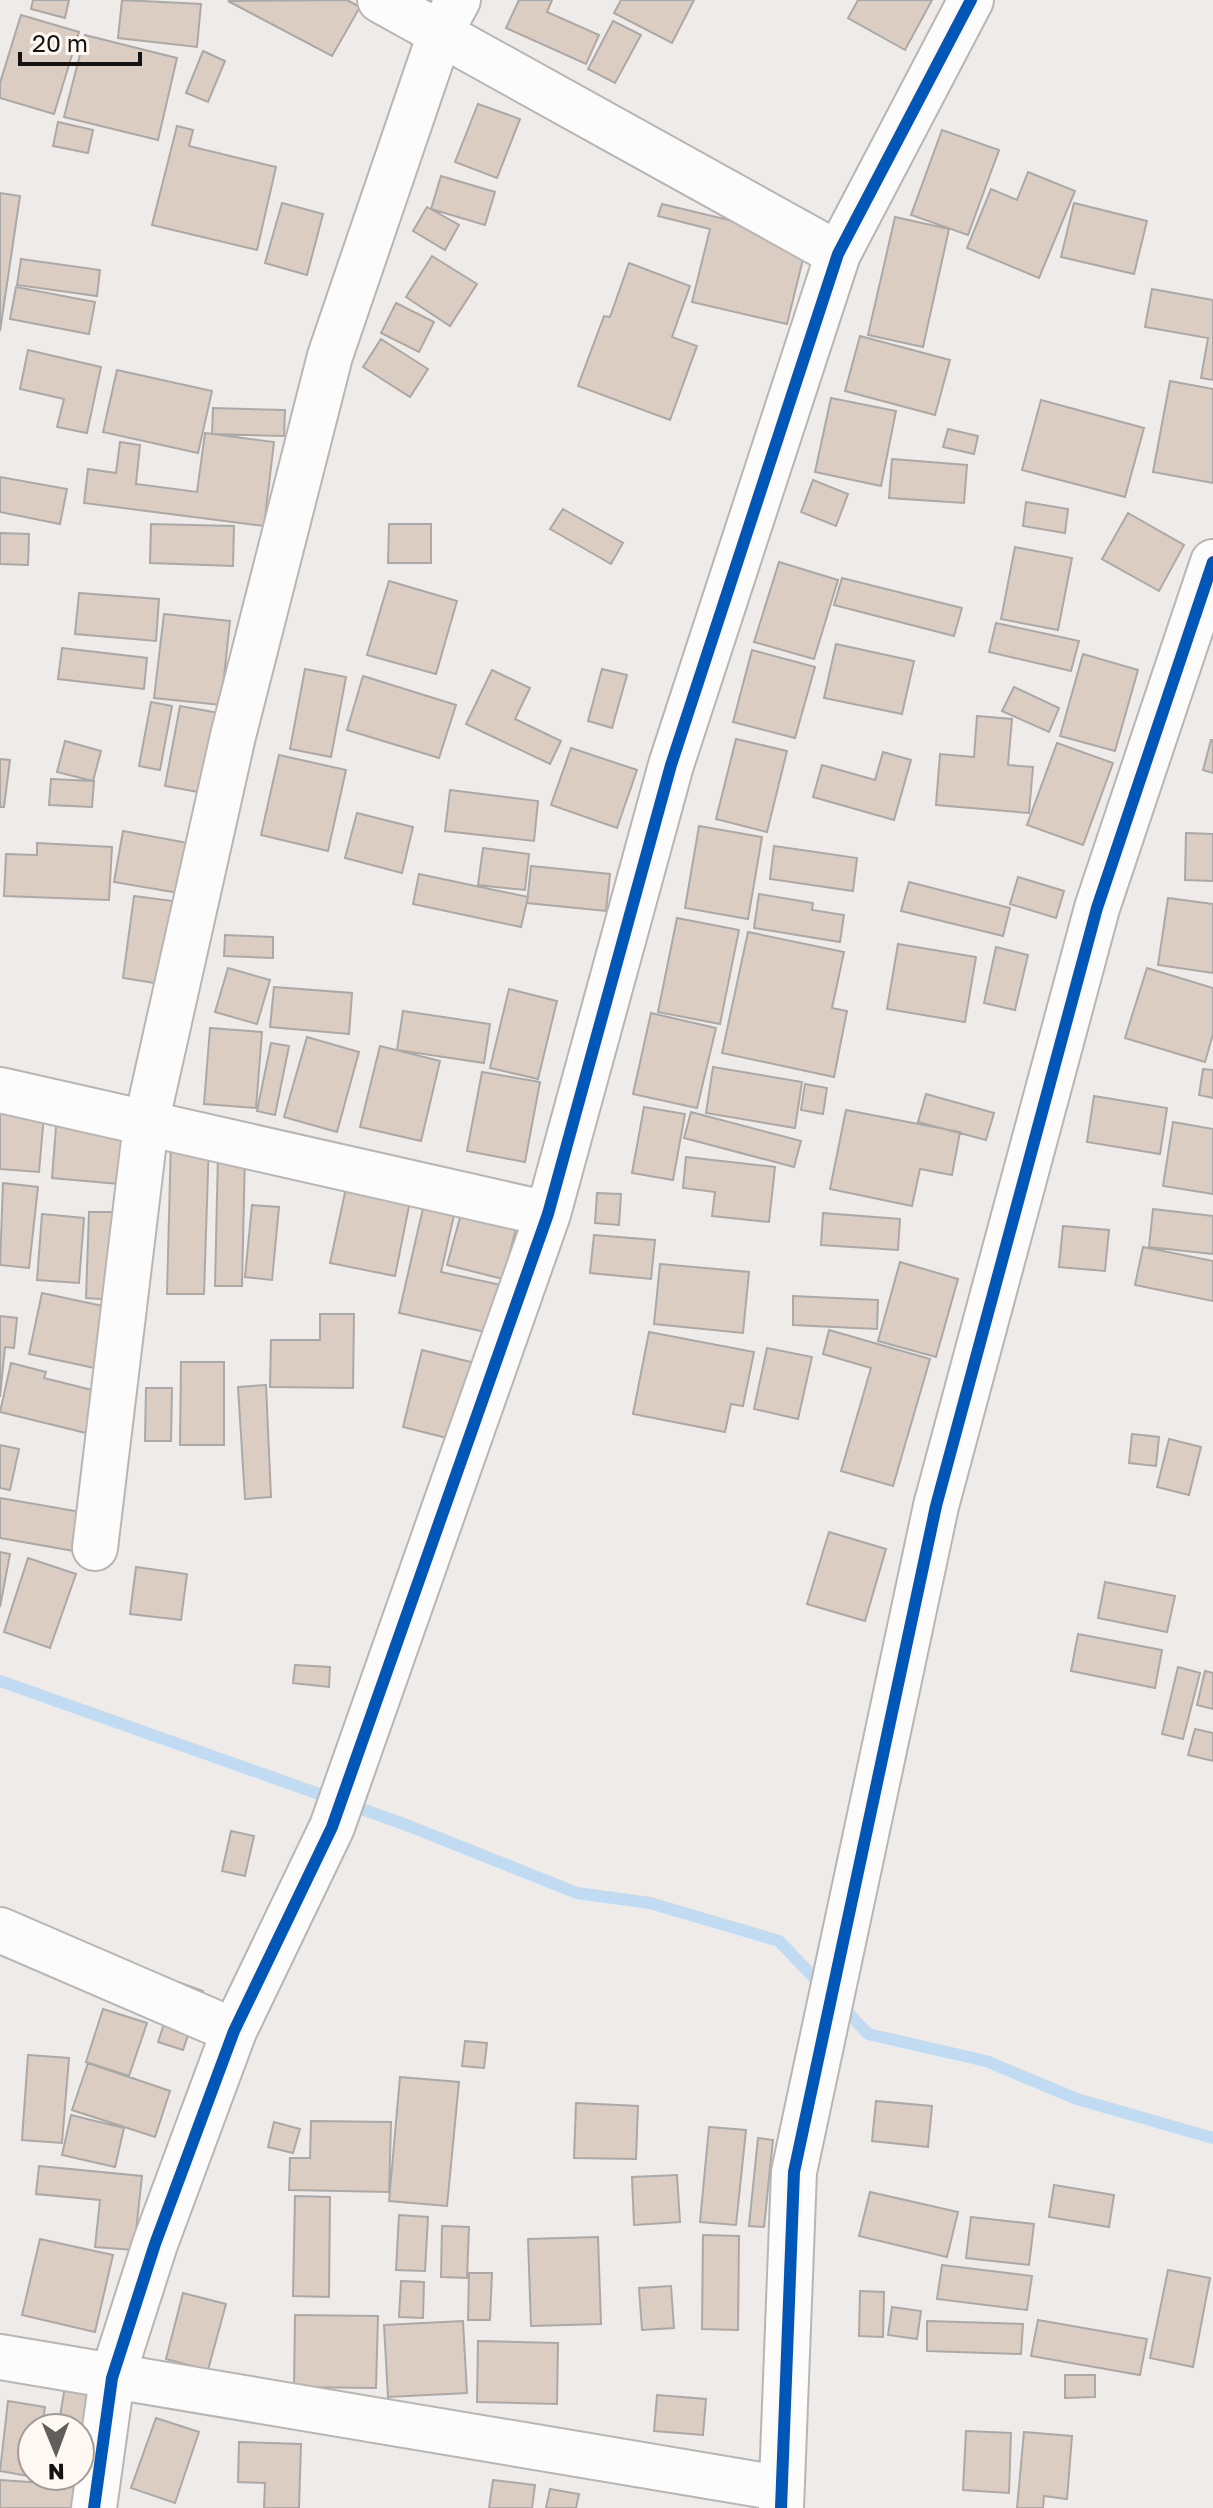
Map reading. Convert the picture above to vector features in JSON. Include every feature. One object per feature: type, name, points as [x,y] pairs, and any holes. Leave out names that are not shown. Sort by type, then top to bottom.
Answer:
[{"type":"street","points":[[380,0],[450,16],[838,254]]},
{"type":"street","points":[[94,2508],[112,2378],[155,2244],[234,2031],[332,1827],[548,1214],[671,765],[838,254],[971,0]]},
{"type":"street","points":[[95,1548],[146,1124],[233,736],[330,356],[450,16]]},
{"type":"street","points":[[0,2357],[780,2498],[794,2172],[936,1506],[1097,908],[1213,562]]},
{"type":"street","points":[[0,1090],[548,1214]]},
{"type":"street","points":[[0,1930],[234,2031]]},
{"type":"building","points":[[33,0],[69,0],[65,18],[31,9]]},
{"type":"building","points":[[122,0],[201,4],[197,47],[118,38]]},
{"type":"building","points":[[347,0],[360,7],[332,56],[228,1]]},
{"type":"building","points":[[519,0],[552,0],[547,12],[599,35],[586,64],[506,28]]},
{"type":"building","points":[[621,0],[694,0],[672,43],[614,13]]},
{"type":"building","points":[[858,0],[932,0],[905,50],[848,18]]},
{"type":"building","points":[[21,15],[79,32],[54,114],[0,98],[0,83]]},
{"type":"building","points":[[613,21],[641,35],[615,83],[588,69]]},
{"type":"building","points":[[85,35],[177,58],[158,140],[64,117]]},
{"type":"building","points":[[203,51],[225,61],[208,102],[186,93]]},
{"type":"building","points":[[478,104],[520,119],[497,178],[455,162]]},
{"type":"building","points":[[58,122],[93,130],[88,153],[53,146]]},
{"type":"building","points":[[177,126],[193,130],[189,146],[276,167],[257,250],[152,225]]},
{"type":"building","points":[[942,130],[999,150],[968,235],[911,215]]},
{"type":"building","points":[[1028,172],[1075,191],[1039,278],[967,248],[991,189],[1017,200]]},
{"type":"building","points":[[441,176],[495,192],[485,225],[431,209]]},
{"type":"building","points":[[0,193],[20,196],[0,331]]},
{"type":"building","points":[[282,203],[323,214],[307,275],[265,263]]},
{"type":"building","points":[[1074,203],[1147,221],[1134,274],[1061,257]]},
{"type":"building","points":[[662,204],[808,239],[787,324],[692,302],[710,229],[658,216]]},
{"type":"building","points":[[427,207],[459,225],[445,250],[413,231]]},
{"type":"building","points":[[895,217],[949,229],[923,347],[868,335]]},
{"type":"building","points":[[432,256],[477,284],[450,326],[406,297]]},
{"type":"building","points":[[21,259],[100,270],[97,296],[17,285]]},
{"type":"building","points":[[629,263],[690,286],[672,337],[697,346],[670,420],[578,386],[604,316],[610,317]]},
{"type":"building","points":[[16,287],[95,302],[89,334],[10,319]]},
{"type":"building","points":[[1152,289],[1213,300],[1213,380],[1201,378],[1208,338],[1145,327]]},
{"type":"building","points":[[396,303],[434,322],[419,352],[381,333]]},
{"type":"building","points":[[860,336],[950,360],[935,415],[845,391]]},
{"type":"building","points":[[381,339],[428,369],[410,397],[363,367]]},
{"type":"building","points":[[28,350],[101,367],[87,433],[57,427],[64,399],[20,389]]},
{"type":"building","points":[[117,370],[212,391],[198,453],[103,432]]},
{"type":"building","points":[[1170,381],[1213,389],[1213,483],[1153,472]]},
{"type":"building","points":[[831,398],[896,411],[881,486],[815,472]]},
{"type":"building","points":[[1041,400],[1144,428],[1125,497],[1022,470]]},
{"type":"building","points":[[213,408],[285,410],[284,436],[212,434]]},
{"type":"building","points":[[948,429],[978,436],[974,454],[943,447]]},
{"type":"building","points":[[205,433],[274,442],[264,526],[84,503],[88,469],[116,473],[120,442],[140,445],[136,484],[197,492]]},
{"type":"building","points":[[892,459],[967,465],[964,503],[889,498]]},
{"type":"building","points":[[0,477],[67,489],[60,524],[0,512]]},
{"type":"building","points":[[813,480],[848,494],[836,526],[801,512]]},
{"type":"building","points":[[1026,502],[1068,509],[1065,533],[1023,526]]},
{"type":"building","points":[[563,509],[623,543],[611,564],[550,529]]},
{"type":"building","points":[[1128,513],[1184,545],[1159,591],[1102,559]]},
{"type":"building","points":[[151,524],[234,526],[233,566],[150,563]]},
{"type":"building","points":[[389,524],[431,524],[431,563],[388,563]]},
{"type":"building","points":[[0,533],[29,534],[28,565],[0,564]]},
{"type":"building","points":[[1015,547],[1072,558],[1058,630],[1001,619]]},
{"type":"building","points":[[779,562],[838,580],[814,659],[754,642]]},
{"type":"building","points":[[842,578],[962,608],[954,636],[834,605]]},
{"type":"building","points":[[389,581],[457,601],[436,674],[367,655]]},
{"type":"building","points":[[79,593],[159,599],[156,641],[75,634]]},
{"type":"building","points":[[164,614],[230,621],[221,705],[154,698]]},
{"type":"building","points":[[996,623],[1079,641],[1071,671],[989,652]]},
{"type":"building","points":[[836,644],[914,661],[902,714],[824,698]]},
{"type":"building","points":[[62,648],[147,658],[144,689],[58,679]]},
{"type":"building","points":[[752,650],[815,667],[795,738],[733,722]]},
{"type":"building","points":[[1083,654],[1138,670],[1115,751],[1060,736]]},
{"type":"building","points":[[305,669],[346,677],[331,757],[290,749]]},
{"type":"building","points":[[602,669],[627,675],[612,728],[588,721]]},
{"type":"building","points":[[492,670],[530,688],[515,719],[561,741],[550,764],[466,724]]},
{"type":"building","points":[[363,676],[456,705],[439,758],[347,730]]},
{"type":"building","points":[[1014,687],[1059,708],[1049,732],[1002,711]]},
{"type":"building","points":[[151,702],[172,706],[160,770],[139,766]]},
{"type":"building","points":[[180,706],[219,713],[204,793],[165,786]]},
{"type":"building","points":[[977,716],[1012,719],[1008,765],[1033,767],[1029,813],[936,805],[940,754],[974,757]]},
{"type":"building","points":[[736,739],[787,751],[767,832],[716,819]]},
{"type":"building","points":[[1213,740],[1213,773],[1203,770]]},
{"type":"building","points":[[65,741],[101,751],[93,781],[57,772]]},
{"type":"building","points":[[1057,743],[1113,763],[1083,845],[1027,825]]},
{"type":"building","points":[[571,748],[637,770],[617,828],[551,805]]},
{"type":"building","points":[[883,752],[911,760],[894,820],[813,797],[822,765],[875,780]]},
{"type":"building","points":[[279,755],[346,770],[328,851],[261,835]]},
{"type":"building","points":[[0,759],[10,760],[4,807],[0,807]]},
{"type":"building","points":[[51,779],[94,781],[92,807],[49,805]]},
{"type":"building","points":[[450,790],[538,801],[534,841],[445,831]]},
{"type":"building","points":[[357,813],[413,827],[402,873],[345,858]]},
{"type":"building","points":[[699,826],[762,837],[748,919],[685,908]]},
{"type":"building","points":[[123,831],[188,843],[179,893],[114,882]]},
{"type":"building","points":[[1186,833],[1213,834],[1213,881],[1185,880]]},
{"type":"building","points":[[37,843],[112,847],[109,900],[4,896],[6,854],[37,855]]},
{"type":"building","points":[[774,846],[857,858],[853,891],[770,879]]},
{"type":"building","points":[[483,848],[529,854],[525,890],[478,885]]},
{"type":"building","points":[[531,866],[610,874],[606,911],[527,903]]},
{"type":"building","points":[[419,874],[528,897],[521,927],[413,904]]},
{"type":"building","points":[[1018,877],[1064,891],[1056,918],[1010,904]]},
{"type":"building","points":[[909,882],[1010,908],[1003,936],[901,911]]},
{"type":"building","points":[[759,894],[813,903],[812,910],[844,915],[840,942],[754,928]]},
{"type":"building","points":[[134,896],[173,901],[161,984],[123,978]]},
{"type":"building","points":[[1168,898],[1213,904],[1213,973],[1158,965]]},
{"type":"building","points":[[677,918],[739,930],[720,1024],[658,1012]]},
{"type":"building","points":[[748,932],[844,952],[832,1008],[847,1011],[834,1077],[722,1053]]},
{"type":"building","points":[[225,935],[273,937],[273,958],[224,956]]},
{"type":"building","points":[[898,944],[976,957],[965,1022],[887,1009]]},
{"type":"building","points":[[996,947],[1028,955],[1015,1010],[984,1003]]},
{"type":"building","points":[[228,968],[270,980],[257,1024],[215,1012]]},
{"type":"building","points":[[1147,968],[1213,988],[1213,1034],[1205,1062],[1125,1038]]},
{"type":"building","points":[[274,987],[352,993],[349,1034],[270,1027]]},
{"type":"building","points":[[509,989],[557,1001],[538,1079],[490,1068]]},
{"type":"building","points":[[403,1011],[490,1024],[484,1063],[397,1050]]},
{"type":"building","points":[[651,1013],[716,1028],[697,1108],[633,1094]]},
{"type":"building","points":[[210,1028],[262,1032],[256,1108],[204,1104]]},
{"type":"building","points":[[307,1037],[359,1052],[337,1132],[284,1117]]},
{"type":"building","points":[[271,1043],[289,1046],[275,1115],[257,1111]]},
{"type":"building","points":[[380,1046],[440,1061],[421,1141],[360,1127]]},
{"type":"building","points":[[713,1067],[802,1082],[795,1128],[706,1113]]},
{"type":"building","points":[[1203,1069],[1213,1070],[1213,1098],[1199,1095]]},
{"type":"building","points":[[482,1072],[540,1082],[525,1162],[467,1151]]},
{"type":"building","points":[[805,1084],[827,1088],[823,1114],[801,1110]]},
{"type":"building","points":[[926,1094],[994,1113],[986,1140],[918,1122]]},
{"type":"building","points":[[1094,1096],[1167,1108],[1160,1154],[1087,1142]]},
{"type":"building","points":[[0,1101],[45,1104],[39,1172],[0,1169]]},
{"type":"building","points":[[644,1107],[685,1114],[673,1180],[632,1173]]},
{"type":"building","points":[[846,1110],[960,1132],[952,1175],[920,1169],[912,1206],[830,1189]]},
{"type":"building","points":[[691,1112],[801,1141],[794,1167],[684,1138]]},
{"type":"building","points":[[57,1114],[136,1121],[130,1185],[52,1178]]},
{"type":"building","points":[[1173,1122],[1213,1129],[1213,1194],[1163,1186]]},
{"type":"building","points":[[171,1140],[209,1141],[204,1294],[167,1294]]},
{"type":"building","points":[[218,1153],[245,1153],[242,1286],[215,1286]]},
{"type":"building","points":[[218,1153],[245,1153],[242,1286],[215,1286]]},
{"type":"building","points":[[686,1157],[775,1167],[769,1222],[712,1216],[715,1192],[683,1188]]},
{"type":"building","points":[[3,1183],[38,1187],[29,1268],[0,1265]]},
{"type":"building","points":[[346,1188],[410,1201],[395,1276],[330,1263]]},
{"type":"building","points":[[597,1193],[621,1194],[619,1225],[595,1223]]},
{"type":"building","points":[[426,1195],[457,1202],[441,1272],[501,1285],[490,1333],[399,1313]]},
{"type":"building","points":[[464,1203],[519,1217],[503,1279],[447,1265]]},
{"type":"building","points":[[252,1205],[279,1207],[272,1280],[245,1277]]},
{"type":"building","points":[[1153,1209],[1213,1216],[1213,1254],[1149,1247]]},
{"type":"building","points":[[89,1212],[120,1212],[116,1300],[86,1298]]},
{"type":"building","points":[[823,1213],[900,1219],[898,1250],[821,1245]]},
{"type":"building","points":[[42,1214],[84,1218],[79,1283],[37,1280]]},
{"type":"building","points":[[1063,1226],[1109,1230],[1105,1271],[1059,1267]]},
{"type":"building","points":[[594,1235],[655,1240],[651,1279],[590,1273]]},
{"type":"building","points":[[1143,1247],[1213,1261],[1213,1301],[1135,1285]]},
{"type":"building","points":[[900,1262],[958,1279],[936,1357],[878,1341]]},
{"type":"building","points":[[660,1264],[749,1272],[743,1333],[654,1324]]},
{"type":"building","points":[[42,1293],[117,1309],[104,1370],[29,1354]]},
{"type":"building","points":[[793,1296],[878,1300],[877,1329],[793,1325]]},
{"type":"building","points":[[320,1314],[354,1314],[353,1388],[270,1387],[271,1340],[320,1340]]},
{"type":"building","points":[[0,1316],[17,1318],[14,1348],[5,1347],[0,1397]]},
{"type":"building","points":[[829,1330],[930,1359],[893,1486],[841,1471],[871,1368],[823,1354]]},
{"type":"building","points":[[649,1332],[754,1352],[743,1406],[731,1404],[725,1432],[633,1414]]},
{"type":"building","points":[[767,1348],[812,1357],[798,1419],[754,1409]]},
{"type":"building","points":[[422,1350],[475,1363],[455,1440],[403,1427]]},
{"type":"building","points":[[181,1362],[224,1362],[224,1445],[180,1445]]},
{"type":"building","points":[[11,1363],[46,1372],[44,1378],[96,1391],[86,1433],[0,1412]]},
{"type":"building","points":[[266,1385],[271,1497],[245,1499],[238,1387]]},
{"type":"building","points":[[146,1388],[172,1388],[171,1441],[145,1441]]},
{"type":"building","points":[[1132,1434],[1159,1437],[1156,1466],[1129,1463]]},
{"type":"building","points":[[1169,1439],[1201,1447],[1189,1495],[1157,1487]]},
{"type":"building","points":[[0,1445],[19,1449],[10,1490],[0,1488]]},
{"type":"building","points":[[0,1498],[81,1512],[74,1551],[0,1538]]},
{"type":"building","points":[[829,1532],[886,1549],[865,1621],[807,1604]]},
{"type":"building","points":[[0,1552],[10,1554],[0,1607]]},
{"type":"building","points":[[28,1558],[76,1574],[50,1648],[4,1632]]},
{"type":"building","points":[[136,1567],[187,1574],[181,1620],[130,1614]]},
{"type":"building","points":[[1105,1582],[1175,1596],[1167,1632],[1098,1618]]},
{"type":"building","points":[[1078,1634],[1162,1650],[1155,1688],[1071,1671]]},
{"type":"building","points":[[295,1665],[330,1667],[329,1687],[293,1683]]},
{"type":"building","points":[[1178,1667],[1200,1673],[1183,1739],[1162,1734]]},
{"type":"building","points":[[1205,1671],[1213,1673],[1213,1709],[1197,1705]]},
{"type":"building","points":[[1195,1729],[1213,1733],[1213,1761],[1188,1755]]},
{"type":"building","points":[[231,1831],[254,1836],[245,1876],[222,1871]]},
{"type":"building","points":[[178,1982],[203,1991],[183,2050],[158,2042]]},
{"type":"building","points":[[103,2009],[147,2023],[129,2076],[86,2062]]},
{"type":"building","points":[[465,2041],[487,2043],[484,2068],[462,2066]]},
{"type":"building","points":[[28,2055],[69,2058],[62,2143],[22,2140]]},
{"type":"building","points":[[88,2063],[170,2091],[155,2137],[72,2110]]},
{"type":"building","points":[[400,2077],[459,2082],[447,2206],[389,2201]]},
{"type":"building","points":[[876,2101],[932,2106],[928,2147],[872,2141]]},
{"type":"building","points":[[576,2103],[638,2106],[636,2159],[574,2158]]},
{"type":"building","points":[[71,2115],[124,2128],[115,2167],[62,2155]]},
{"type":"building","points":[[311,2121],[391,2122],[389,2192],[289,2190],[290,2158],[310,2158]]},
{"type":"building","points":[[274,2122],[300,2129],[293,2153],[268,2147]]},
{"type":"building","points":[[709,2127],[746,2130],[736,2225],[700,2222]]},
{"type":"building","points":[[758,2138],[773,2140],[764,2227],[749,2226]]},
{"type":"building","points":[[39,2166],[142,2176],[134,2250],[95,2247],[100,2200],[36,2194]]},
{"type":"building","points":[[677,2175],[680,2222],[634,2225],[632,2177]]},
{"type":"building","points":[[1054,2185],[1114,2195],[1109,2227],[1049,2217]]},
{"type":"building","points":[[870,2192],[958,2212],[947,2257],[859,2236]]},
{"type":"building","points":[[295,2196],[330,2197],[329,2297],[293,2296]]},
{"type":"building","points":[[399,2215],[428,2217],[425,2271],[396,2270]]},
{"type":"building","points":[[971,2217],[1034,2224],[1029,2265],[966,2258]]},
{"type":"building","points":[[442,2226],[469,2227],[467,2278],[441,2277]]},
{"type":"building","points":[[703,2235],[739,2236],[738,2330],[702,2329]]},
{"type":"building","points":[[598,2237],[601,2324],[531,2326],[528,2239]]},
{"type":"building","points":[[40,2239],[113,2255],[95,2332],[22,2315]]},
{"type":"building","points":[[942,2265],[1032,2276],[1027,2310],[937,2299]]},
{"type":"building","points":[[1168,2270],[1210,2278],[1193,2367],[1150,2358]]},
{"type":"building","points":[[469,2273],[492,2273],[490,2320],[468,2320]]},
{"type":"building","points":[[401,2281],[424,2282],[423,2318],[399,2317]]},
{"type":"building","points":[[671,2286],[674,2328],[642,2330],[639,2288]]},
{"type":"building","points":[[860,2291],[884,2292],[883,2337],[859,2336]]},
{"type":"building","points":[[183,2293],[226,2304],[208,2370],[166,2359]]},
{"type":"building","points":[[892,2307],[921,2311],[917,2339],[888,2335]]},
{"type":"building","points":[[295,2315],[378,2316],[376,2388],[294,2387]]},
{"type":"building","points":[[1038,2320],[1147,2339],[1140,2375],[1031,2356]]},
{"type":"building","points":[[463,2321],[467,2393],[388,2397],[384,2325]]},
{"type":"building","points":[[927,2321],[1023,2324],[1021,2354],[927,2351]]},
{"type":"building","points":[[478,2341],[558,2343],[557,2404],[477,2402]]},
{"type":"building","points":[[67,2375],[101,2381],[94,2412],[61,2412]]},
{"type":"building","points":[[1065,2375],[1095,2375],[1095,2397],[1065,2398]]},
{"type":"building","points":[[657,2395],[706,2399],[703,2435],[654,2431]]},
{"type":"building","points":[[8,2401],[45,2407],[44,2412],[16,2412],[16,2474],[0,2471]]},
{"type":"building","points":[[156,2418],[199,2432],[175,2503],[131,2488]]},
{"type":"building","points":[[966,2431],[1011,2433],[1009,2493],[963,2490]]},
{"type":"building","points":[[1024,2432],[1072,2436],[1067,2499],[1044,2496],[1043,2508],[1017,2508]]},
{"type":"building","points":[[239,2442],[301,2444],[299,2508],[264,2508],[265,2483],[238,2482]]},
{"type":"building","points":[[0,2480],[16,2481],[16,2492],[74,2492],[73,2508],[0,2508]]},
{"type":"building","points":[[493,2480],[535,2485],[532,2508],[489,2508]]},
{"type":"building","points":[[550,2489],[579,2494],[576,2508],[546,2508]]},
{"type":"waterway","points":[[0,1681],[404,1824],[577,1893],[650,1903],[779,1941],[824,1988]]},
{"type":"waterway","points":[[840,2004],[868,2034],[986,2061],[1077,2099],[1213,2138]]},
{"type":"cycle path","points":[[94,2508],[112,2378],[155,2244],[234,2031],[332,1827],[548,1214],[671,765],[838,254],[971,0]]},
{"type":"cycle path","points":[[781,2508],[794,2172],[936,1506],[1097,908],[1213,562]]}]
